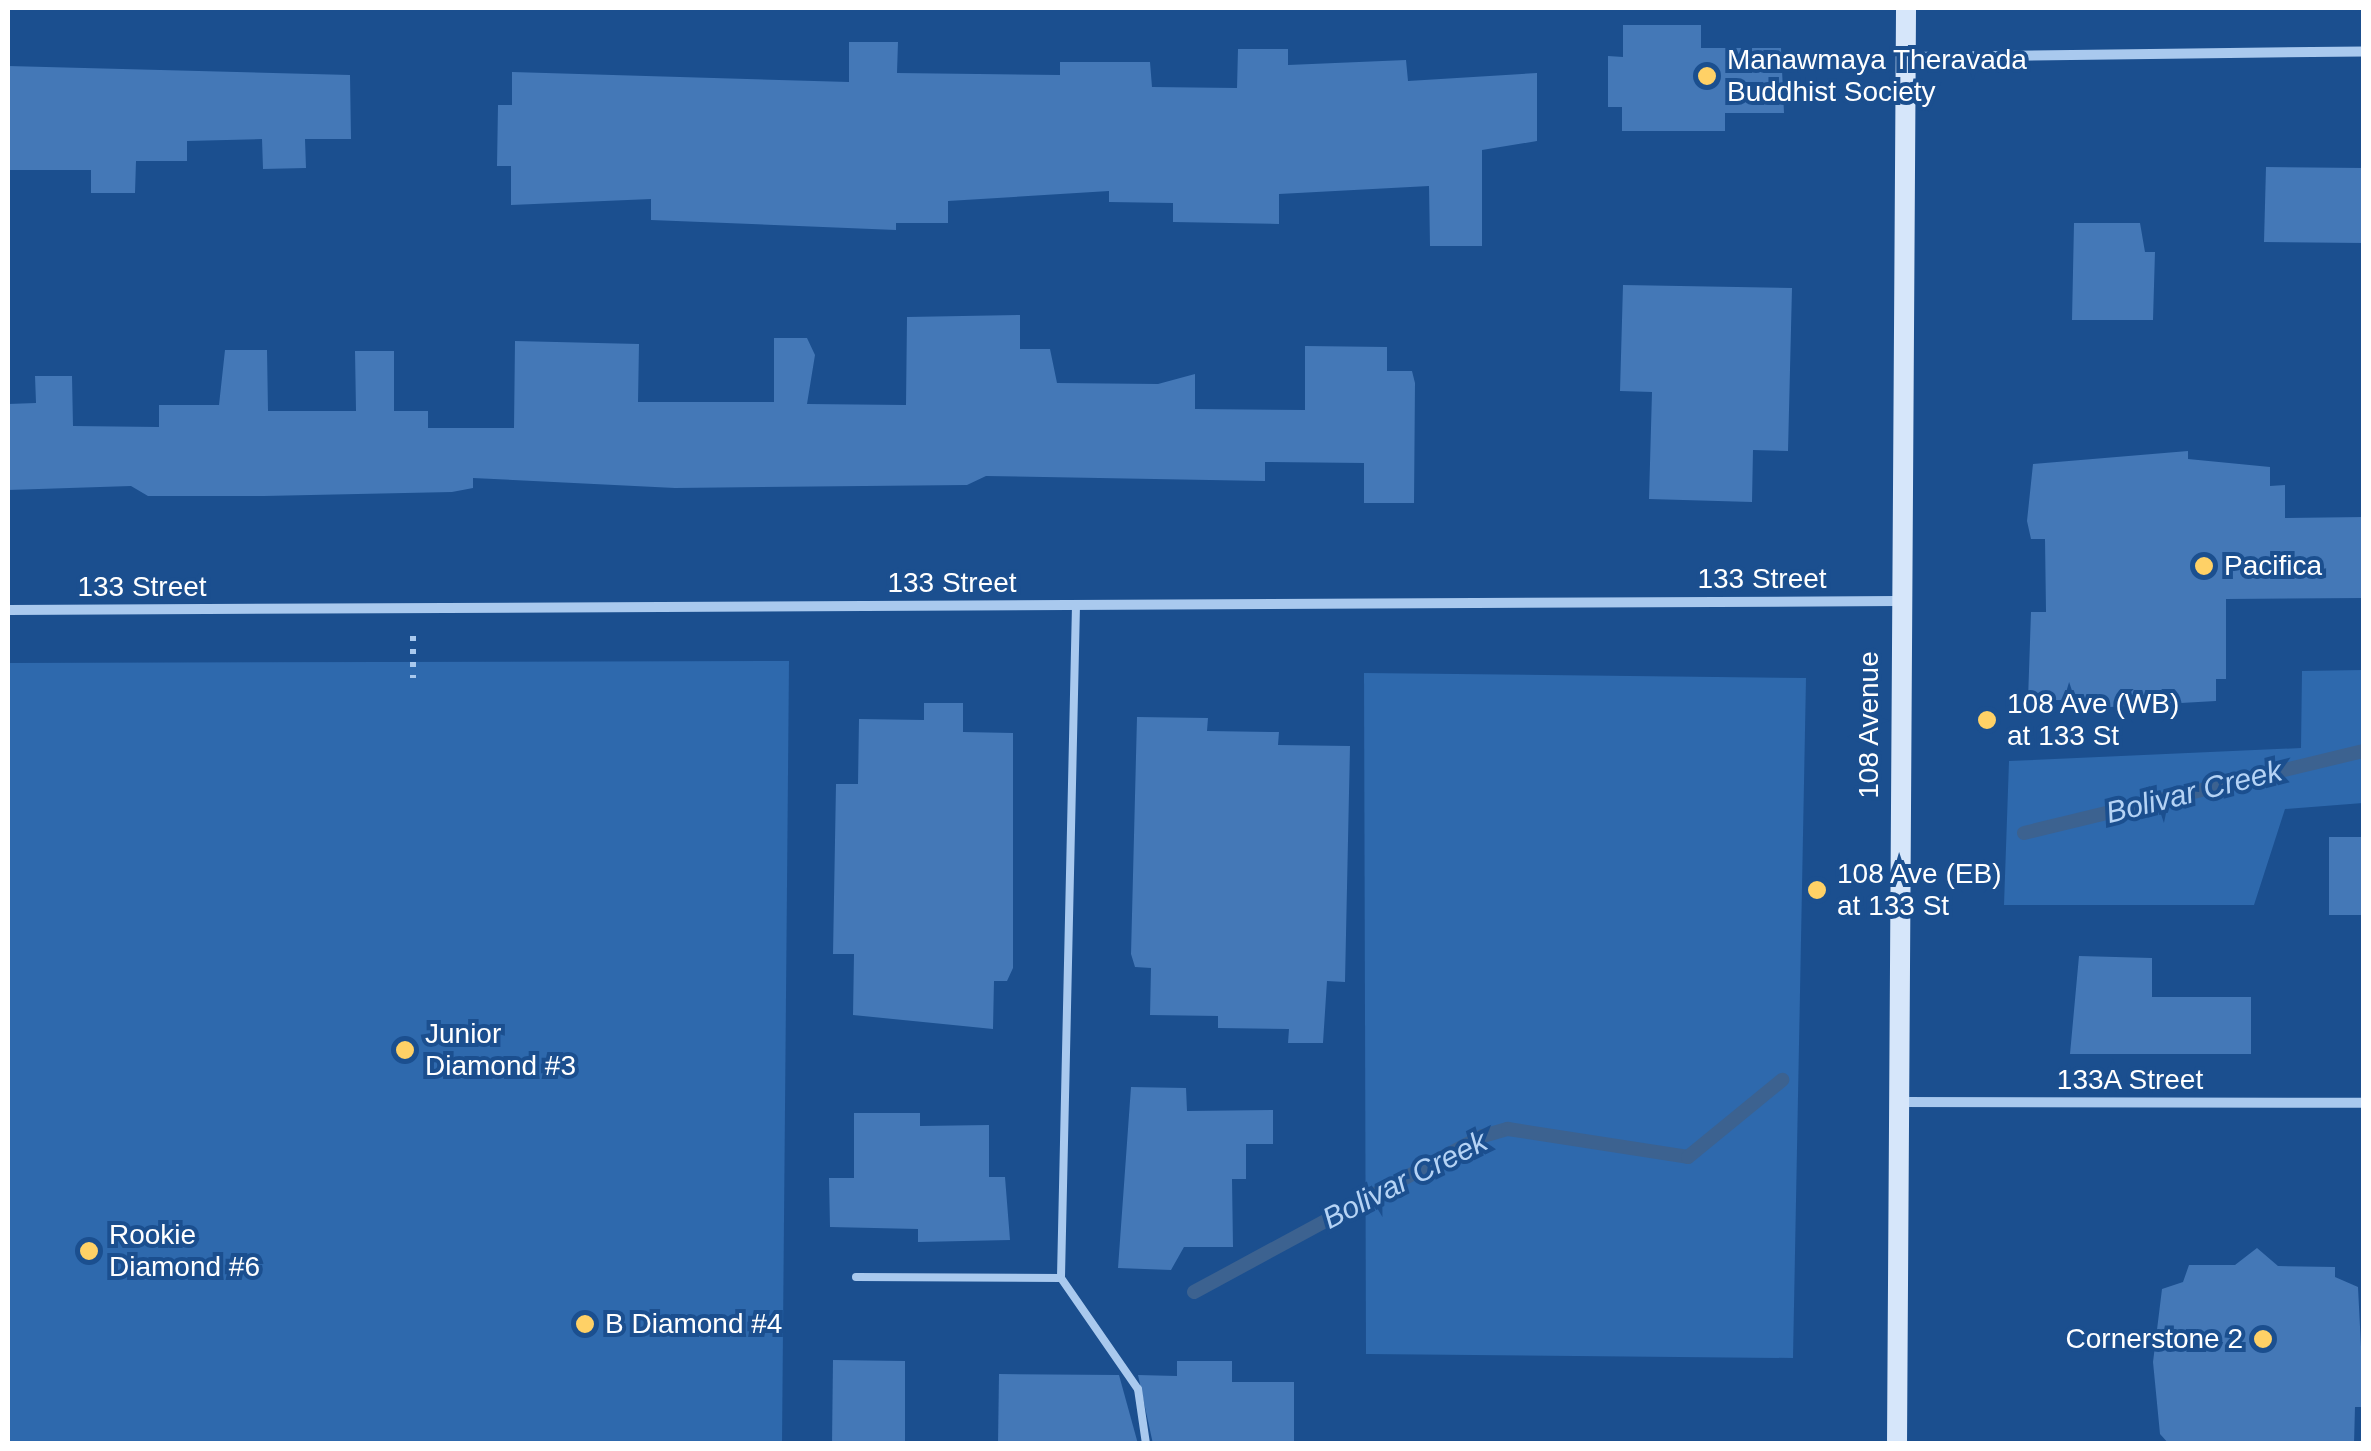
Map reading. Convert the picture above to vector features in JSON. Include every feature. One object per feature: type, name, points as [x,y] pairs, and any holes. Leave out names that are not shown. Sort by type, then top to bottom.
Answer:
[{"type":"main road","name":"108 Avenue","points":[[1897,1444],[1897,601],[1906,8]]},
{"type":"street","points":[[1904,57],[2364,51]]},
{"type":"street","name":"133 Street","points":[[8,610],[1897,601]]},
{"type":"street","name":"133A Street","points":[[1897,1102],[2364,1103]]},
{"type":"lane","points":[[1076,605],[1061,1278],[1138,1389],[1146,1444]]},
{"type":"lane","points":[[856,1277],[1061,1278]]},
{"type":"path","points":[[413,634],[414,678]]},
{"type":"shaded area","points":[[789,661],[782,1443],[8,1443],[8,663]]},
{"type":"shaded area","points":[[2363,670],[2363,803],[2285,809],[2254,905],[2004,905],[2009,761],[2301,748],[2302,671]]},
{"type":"shaded area","points":[[1364,673],[1806,678],[1793,1358],[1366,1354]]},
{"type":"building","name":"Manawmaya Theravada Buddhist Society","points":[[1623,25],[1701,25],[1701,48],[1781,48],[1784,113],[1725,113],[1725,131],[1622,131],[1622,107],[1608,107],[1608,56],[1623,57]]},
{"type":"building","points":[[849,42],[898,42],[897,73],[1060,75],[1060,62],[1150,62],[1152,87],[1237,88],[1238,49],[1288,49],[1288,65],[1406,60],[1408,81],[1537,73],[1537,141],[1482,150],[1482,246],[1430,246],[1429,186],[1279,194],[1279,224],[1173,222],[1173,203],[1109,202],[1109,191],[948,201],[948,223],[896,223],[896,230],[651,220],[651,199],[511,205],[511,166],[497,166],[498,105],[512,105],[512,72],[849,82]]},
{"type":"building","points":[[8,66],[350,75],[351,139],[305,139],[306,168],[263,169],[262,139],[187,141],[187,161],[136,161],[135,193],[91,193],[91,170],[8,170]]},
{"type":"building","points":[[2266,167],[2364,168],[2364,243],[2264,242]]},
{"type":"building","points":[[2074,223],[2140,223],[2145,252],[2155,252],[2153,320],[2072,320]]},
{"type":"building","points":[[1623,285],[1792,288],[1788,451],[1753,450],[1752,502],[1649,499],[1652,392],[1620,391]]},
{"type":"building","points":[[1020,315],[1020,349],[1050,349],[1057,383],[1158,384],[1195,374],[1195,409],[1305,410],[1305,346],[1387,347],[1387,371],[1412,371],[1415,383],[1414,503],[1364,503],[1364,463],[1265,462],[1265,481],[986,476],[967,485],[675,488],[473,478],[473,488],[452,492],[148,496],[131,486],[8,490],[8,404],[36,403],[35,376],[72,376],[73,426],[159,427],[159,405],[219,405],[225,350],[267,350],[268,411],[356,411],[355,351],[394,351],[394,411],[428,411],[428,428],[514,428],[515,341],[639,344],[638,402],[774,402],[774,338],[807,338],[815,355],[807,404],[906,405],[907,317]]},
{"type":"building","name":"Pacifica","points":[[2188,451],[2188,459],[2270,467],[2270,486],[2285,485],[2285,518],[2364,517],[2364,598],[2226,599],[2226,679],[2216,679],[2216,701],[2093,708],[2093,700],[2028,700],[2031,612],[2046,612],[2045,539],[2031,539],[2027,521],[2033,464]]},
{"type":"building","points":[[924,703],[963,703],[963,732],[1013,733],[1013,968],[1007,981],[994,981],[993,1029],[853,1015],[854,954],[833,954],[836,784],[858,784],[859,719],[924,720]]},
{"type":"building","points":[[1137,717],[1208,718],[1207,731],[1279,732],[1278,745],[1350,746],[1345,982],[1327,981],[1323,1043],[1288,1043],[1289,1029],[1218,1028],[1218,1016],[1150,1015],[1151,968],[1135,967],[1131,954]]},
{"type":"building","points":[[2329,837],[2364,837],[2364,915],[2329,915]]},
{"type":"building","points":[[2079,956],[2152,958],[2152,997],[2251,997],[2251,1054],[2070,1054]]},
{"type":"building","points":[[1131,1087],[1186,1088],[1187,1111],[1273,1110],[1273,1144],[1246,1144],[1246,1179],[1232,1179],[1233,1247],[1184,1247],[1171,1270],[1118,1268]]},
{"type":"building","points":[[854,1113],[920,1113],[920,1126],[989,1125],[989,1177],[1005,1177],[1010,1240],[918,1242],[918,1229],[830,1227],[829,1178],[854,1178]]},
{"type":"building","name":"Cornerstone 2","points":[[2257,1248],[2278,1266],[2335,1267],[2335,1277],[2358,1287],[2364,1407],[2355,1407],[2354,1444],[2169,1444],[2160,1434],[2153,1362],[2162,1289],[2183,1282],[2189,1265],[2235,1265]]},
{"type":"building","points":[[833,1360],[905,1361],[905,1444],[832,1444]]},
{"type":"building","points":[[1177,1361],[1232,1361],[1232,1382],[1294,1382],[1294,1444],[1153,1444],[1138,1375],[1177,1376]]},
{"type":"building","points":[[999,1374],[1119,1375],[1138,1444],[998,1444]]},
{"type":"waterway","name":"Bolivar Creek","points":[[2024,833],[2364,751]]},
{"type":"waterway","name":"Bolivar Creek","points":[[1194,1292],[1483,1136],[1508,1129],[1688,1157],[1782,1080]]},
{"type":"place","name":"Manawmaya Theravada Buddhist Society","points":[[1707,76]]},
{"type":"place","name":"Pacifica","points":[[2204,566]]},
{"type":"place","name":"108 Ave (WB) at 133 St","points":[[1987,720]]},
{"type":"place","name":"108 Ave (EB) at 133 St","points":[[1817,890]]},
{"type":"place","name":"Junior Diamond #3","points":[[405,1050]]},
{"type":"place","name":"Rookie Diamond #6","points":[[89,1251]]},
{"type":"place","name":"B Diamond #4","points":[[585,1324]]},
{"type":"place","name":"Cornerstone 2","points":[[2263,1339]]}]
